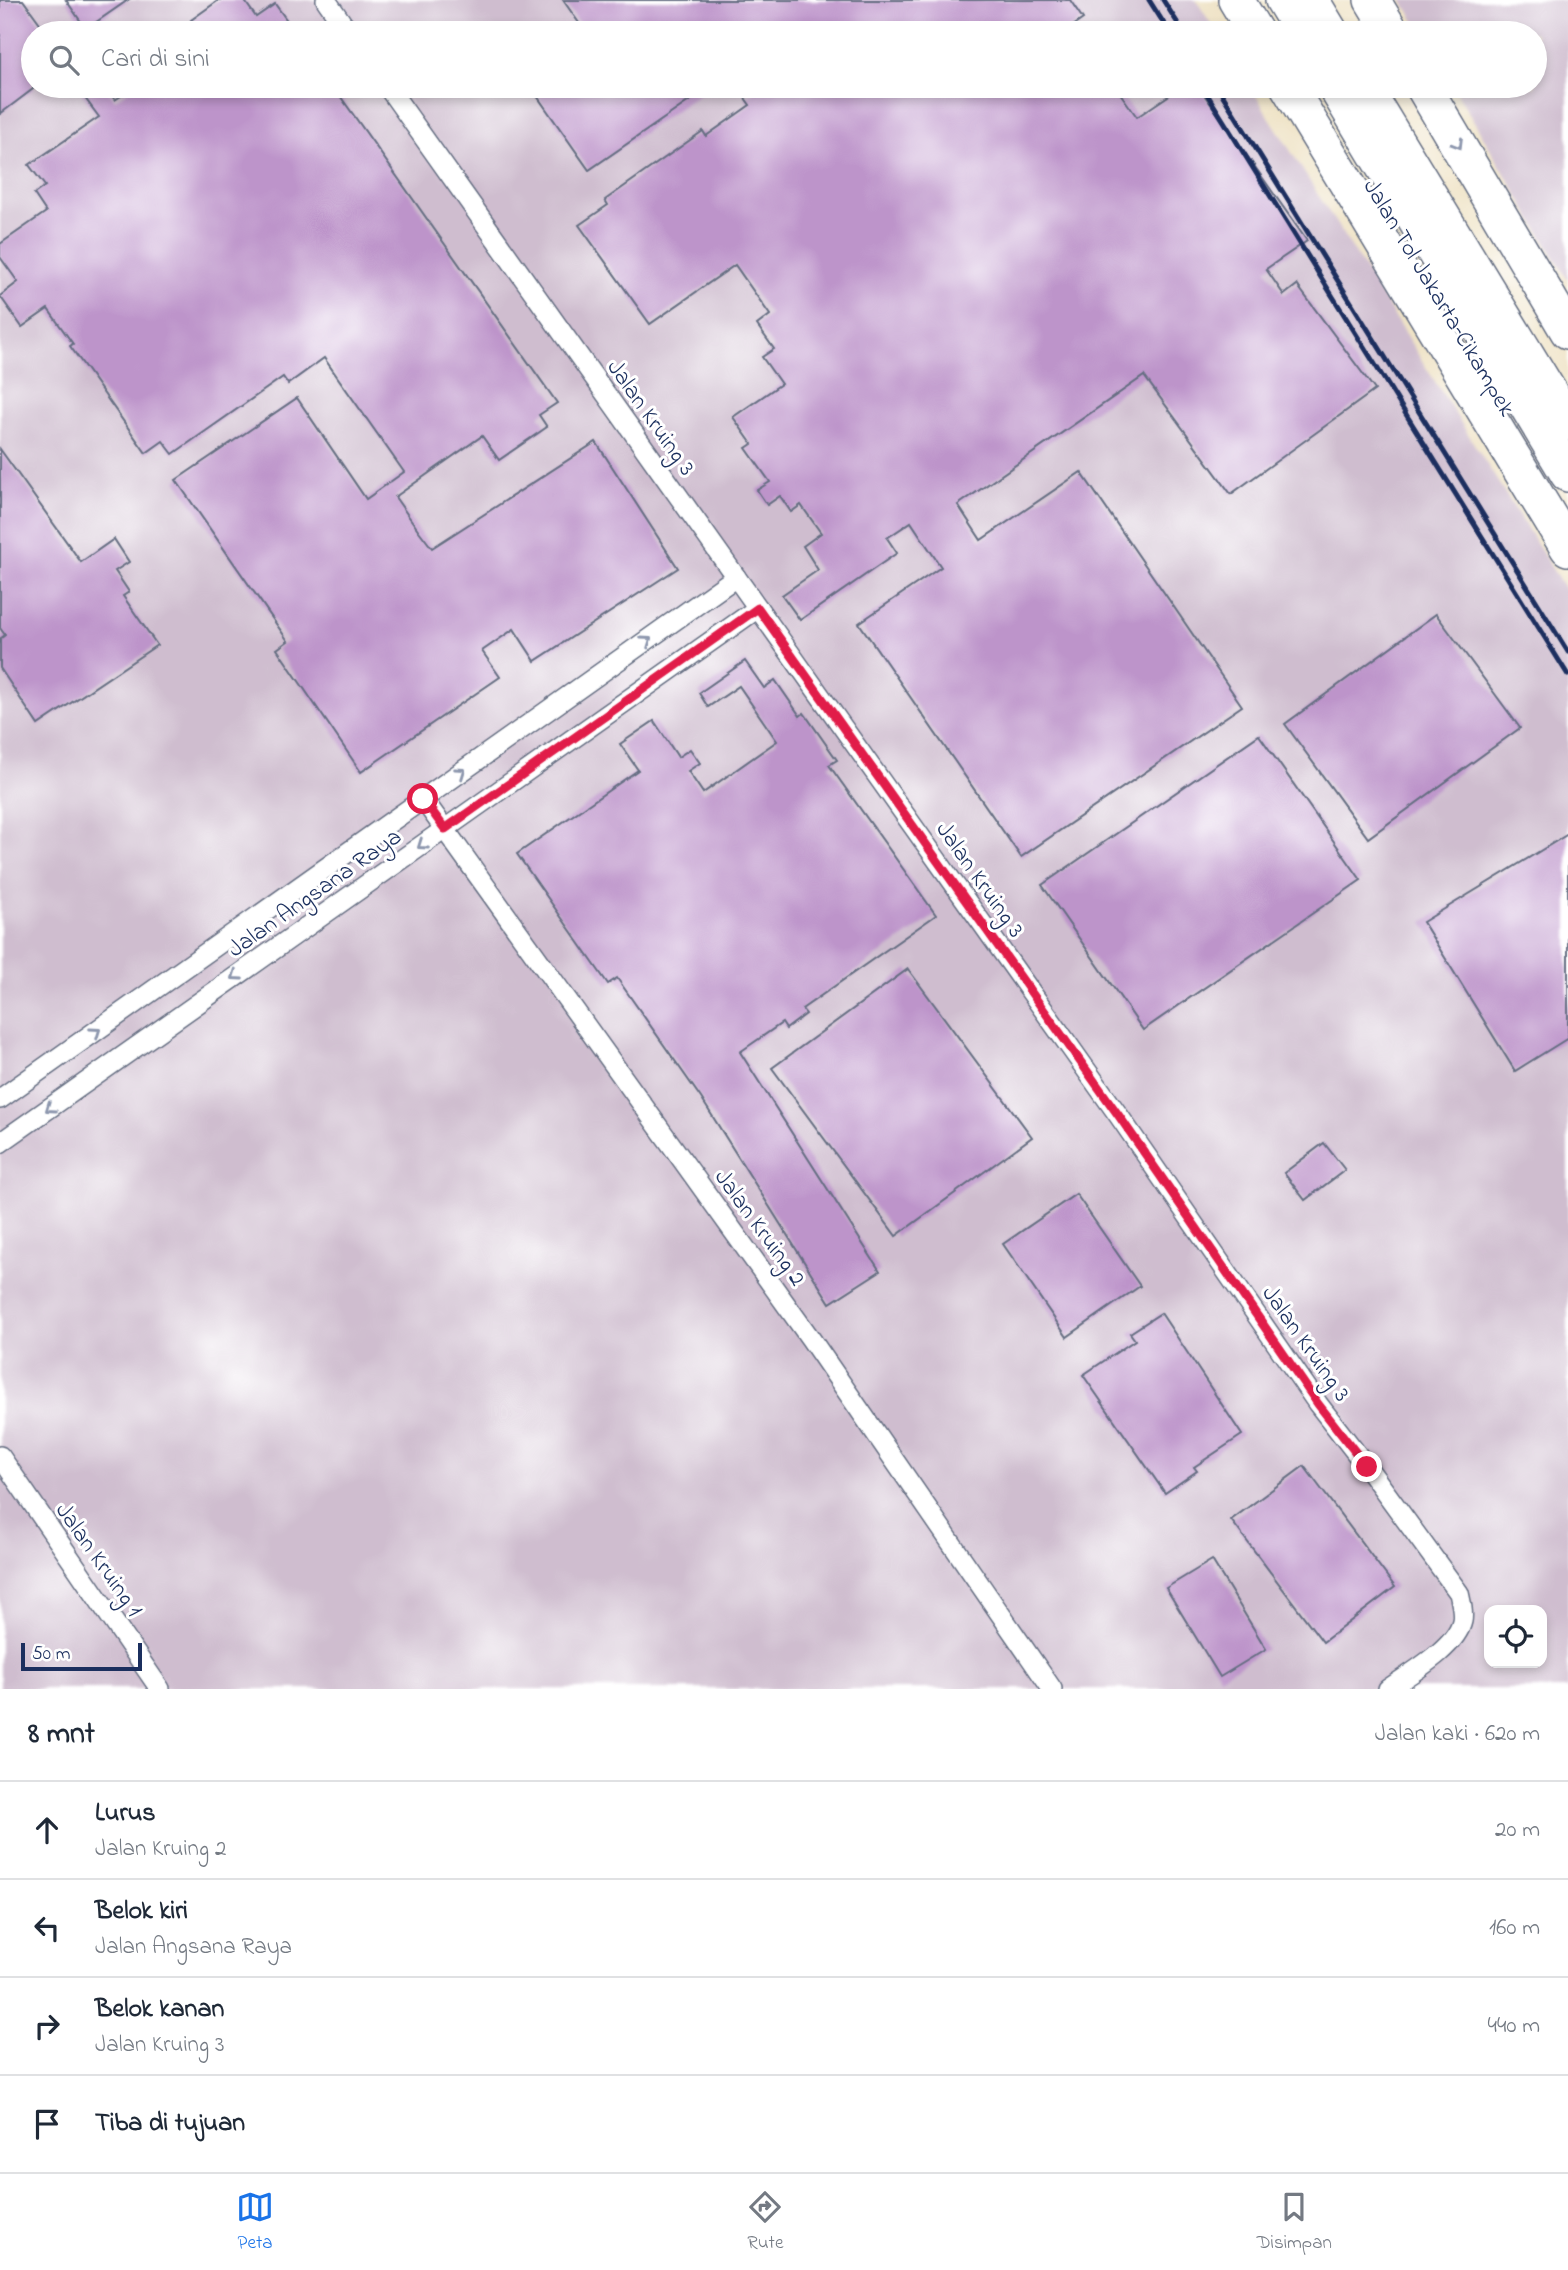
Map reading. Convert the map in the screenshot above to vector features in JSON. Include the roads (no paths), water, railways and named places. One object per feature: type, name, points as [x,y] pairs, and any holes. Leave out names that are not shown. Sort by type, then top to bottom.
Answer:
[{"type":"highway","points":[[1236,0],[1249,21]]},
{"type":"highway","points":[[1261,0],[1274,21]]},
{"type":"highway","points":[[1283,0],[1296,21]]},
{"type":"highway","points":[[1311,0],[1324,21]]},
{"type":"highway","points":[[1328,0],[1341,21]]},
{"type":"highway","points":[[1372,0],[1385,21]]},
{"type":"highway","points":[[1295,98],[1568,548]]},
{"type":"highway","name":"Jalan Tol Jakarta–Cikampek","points":[[1320,98],[1568,509]]},
{"type":"highway","points":[[1342,98],[1568,474]]},
{"type":"highway","points":[[1370,98],[1568,423]]},
{"type":"highway","points":[[1386,98],[1568,401]]},
{"type":"highway","points":[[1430,98],[1568,331]]},
{"type":"street","points":[[326,0],[341,21]]},
{"type":"street","name":"Jalan Kruing 3","points":[[396,98],[1119,1116],[1318,1404],[1459,1593],[1463,1618],[1459,1630],[1436,1654],[1388,1689]]},
{"type":"street","name":"Jalan Angsana Raya","points":[[0,1100],[736,577]]},
{"type":"street","name":"Jalan Angsana Raya","points":[[0,1143],[758,608]]},
{"type":"street","name":"Jalan Kruing 2","points":[[423,799],[810,1338],[1052,1689]]},
{"type":"street","name":"Jalan Kruing 1","points":[[0,1456],[160,1689]]},
{"type":"railway","points":[[1149,0],[1162,21]]},
{"type":"railway","points":[[1163,0],[1176,21]]},
{"type":"railway","points":[[1209,98],[1568,675]]},
{"type":"railway","points":[[1224,98],[1568,652]]}]
